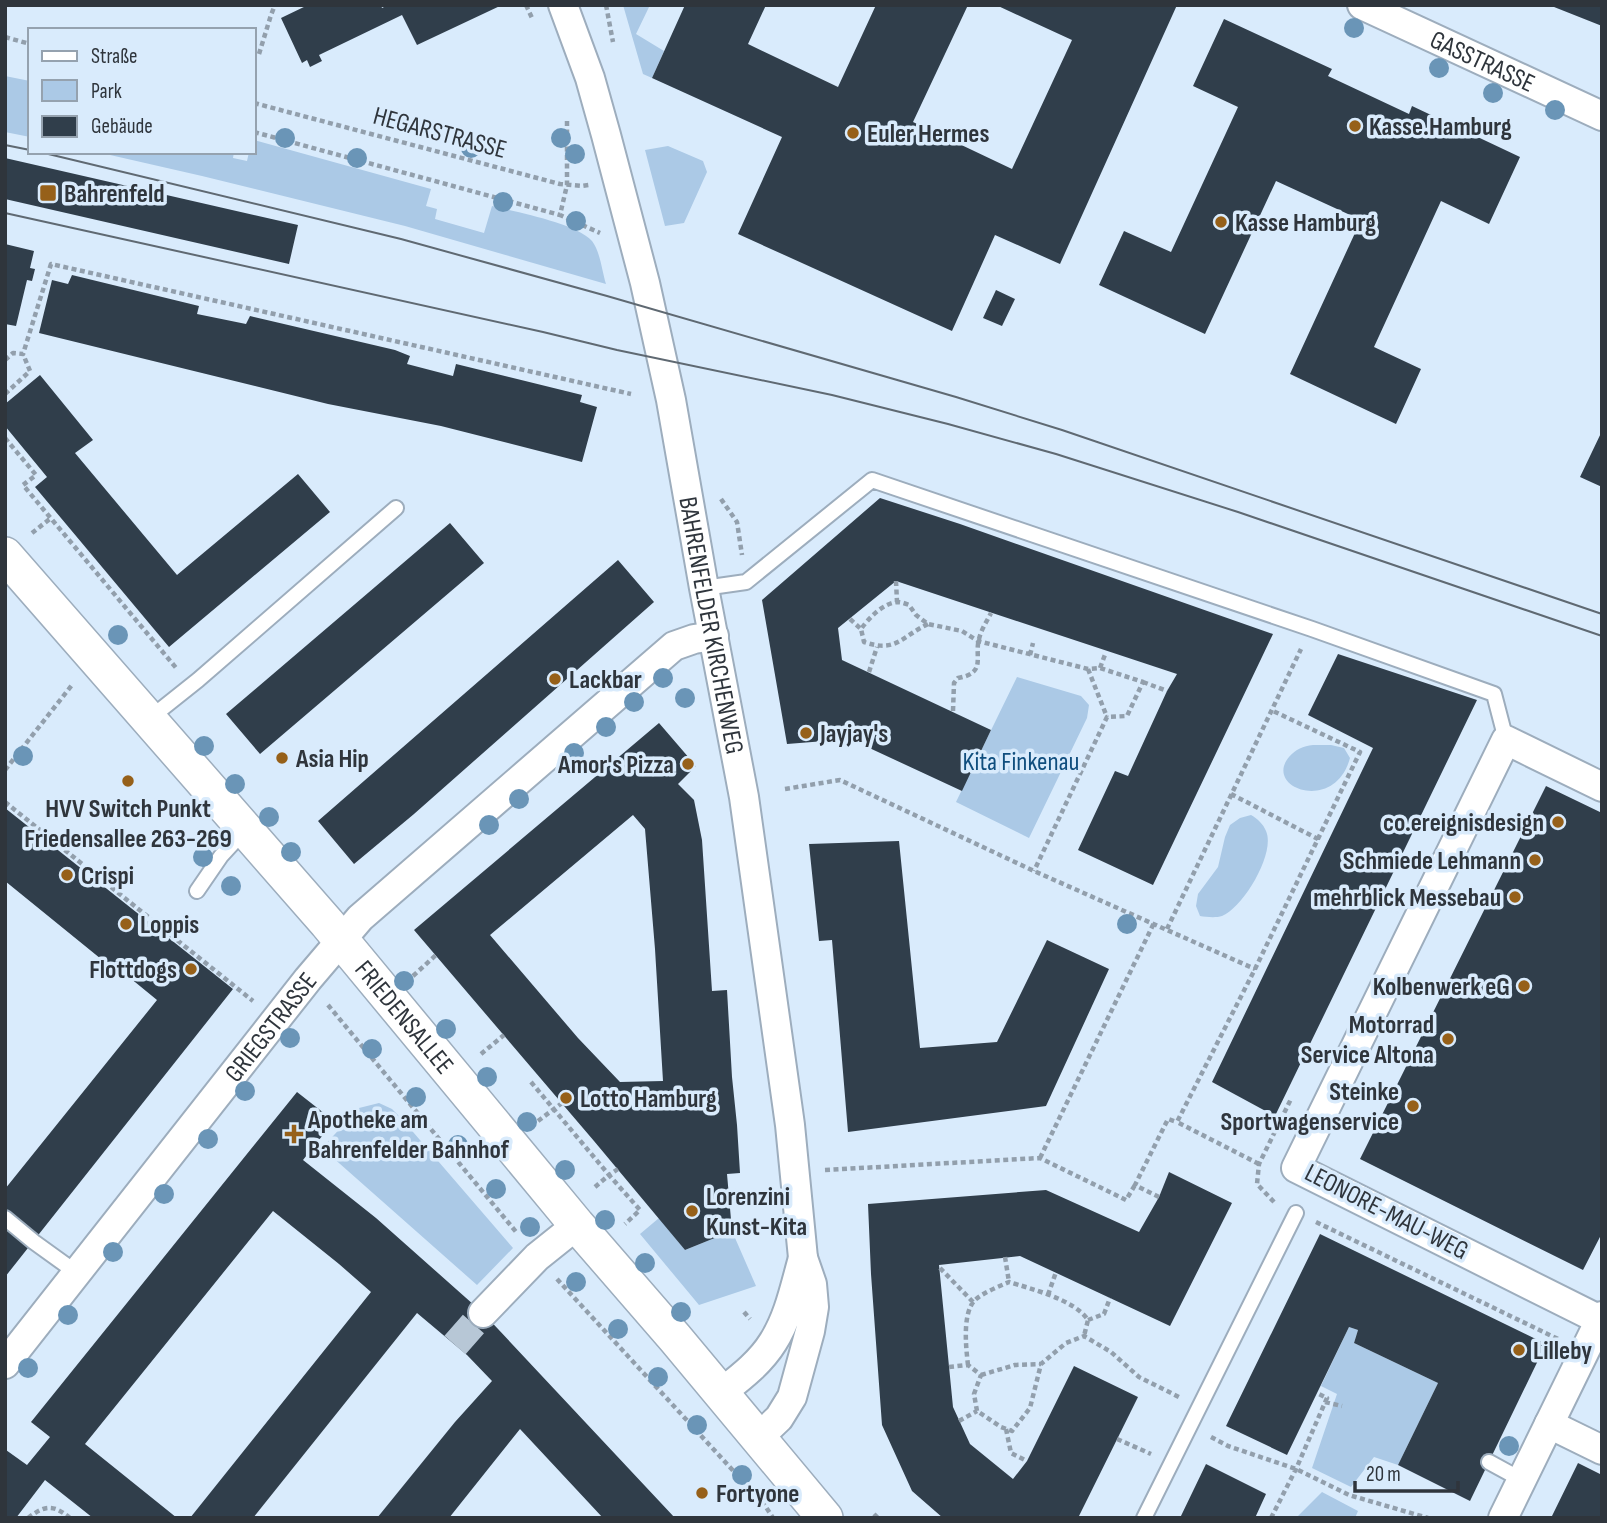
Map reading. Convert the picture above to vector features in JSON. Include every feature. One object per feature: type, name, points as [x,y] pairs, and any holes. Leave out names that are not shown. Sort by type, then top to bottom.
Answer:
[{"type":"street","name":"BAHRENFELDER KIRCHENWEG","points":[[563,5],[590,78],[618,179],[671,400],[744,797],[790,1125],[803,1258],[812,1284],[814,1307],[810,1331],[792,1398],[779,1418],[758,1438]]},
{"type":"street","name":"GASSTRASSE","points":[[1362,5],[1602,116]]},
{"type":"street","name":"FRIEDENSALLEE","points":[[18,544],[148,719],[327,923],[577,1225],[722,1393],[825,1518]]},
{"type":"street","name":"GRIEGSTRASSE","points":[[5,1364],[276,1019],[360,918],[674,646],[714,636]]},
{"type":"street","points":[[1506,740],[1602,788]]},
{"type":"street","name":"LEONORE-MAU-WEG","points":[[1506,740],[1296,1168],[1601,1318]]},
{"type":"street","points":[[483,1313],[537,1257],[577,1225]]},
{"type":"street","name":"BAHRENFELDER KIRCHENWEG","points":[[722,1393],[751,1369],[772,1345],[783,1323],[803,1258]]},
{"type":"street","points":[[1503,1518],[1601,1318]]},
{"type":"street","points":[[1549,1424],[1602,1450]]},
{"type":"lane","points":[[704,588],[746,582],[872,480],[1494,694],[1506,740]]},
{"type":"lane","points":[[148,719],[198,680],[396,508]]},
{"type":"lane","points":[[197,891],[221,856],[245,830]]},
{"type":"lane","points":[[1144,1518],[1296,1213]]},
{"type":"lane","points":[[5,1218],[77,1272]]},
{"type":"lane","points":[[1489,1462],[1522,1480]]},
{"type":"path","points":[[256,49],[260,52],[275,5]]},
{"type":"path","points":[[526,5],[536,27]]},
{"type":"path","points":[[5,37],[28,43]]},
{"type":"path","name":"HEGARSTRASSE","points":[[256,104],[567,186],[582,187],[618,179]]},
{"type":"path","points":[[567,117],[567,186]]},
{"type":"path","points":[[256,133],[561,215]]},
{"type":"path","points":[[5,394],[30,371],[23,354],[51,264],[631,394]]},
{"type":"path","points":[[5,360],[13,353],[23,354]]},
{"type":"path","points":[[5,438],[36,475],[23,485],[181,673]]},
{"type":"path","points":[[18,544],[51,518]]},
{"type":"path","points":[[896,581],[897,602]]},
{"type":"path","points":[[861,629],[874,614],[897,602],[909,605],[916,615],[928,624],[962,631],[978,640],[1030,655],[1088,669],[1100,668],[1167,691]]},
{"type":"path","points":[[953,711],[954,683],[958,678],[967,677],[979,664],[978,640],[991,613]]},
{"type":"path","points":[[850,618],[861,629],[864,642],[877,647],[895,645],[928,624]]},
{"type":"path","points":[[1167,929],[1311,629]]},
{"type":"path","points":[[1030,655],[1033,643]]},
{"type":"path","points":[[869,672],[877,647]]},
{"type":"path","points":[[1100,668],[1106,652]]},
{"type":"path","points":[[1034,871],[1107,717],[1088,669]]},
{"type":"path","points":[[5,770],[74,681]]},
{"type":"path","points":[[1107,717],[1127,716],[1143,682]]},
{"type":"path","points":[[1177,1122],[1360,752],[1271,710]]},
{"type":"path","points":[[785,789],[840,780],[1034,871],[1255,969]]},
{"type":"path","points":[[1230,794],[1318,838]]},
{"type":"path","points":[[5,802],[276,1019]]},
{"type":"path","points":[[1040,1158],[1154,923]]},
{"type":"path","points":[[413,976],[436,956]]},
{"type":"path","points":[[481,1054],[504,1035]]},
{"type":"path","points":[[531,1082],[640,1210],[625,1224]]},
{"type":"path","points":[[1296,1090],[1259,1164],[1257,1184],[1273,1201],[1561,1340]]},
{"type":"path","points":[[538,1121],[562,1103]]},
{"type":"path","points":[[824,1170],[1040,1158],[1126,1200],[1168,1119],[1259,1164]]},
{"type":"path","points":[[595,1187],[618,1169]]},
{"type":"path","points":[[1135,1185],[1159,1197]]},
{"type":"path","points":[[1005,1257],[1009,1282]]},
{"type":"path","points":[[940,1268],[972,1302]]},
{"type":"path","points":[[1048,1295],[1056,1272]]},
{"type":"path","points":[[968,1365],[965,1341],[972,1302],[1009,1282],[1048,1295],[1085,1314],[1088,1320],[1084,1336]]},
{"type":"path","points":[[1088,1320],[1104,1314],[1110,1298]]},
{"type":"path","points":[[981,1375],[1015,1366],[1041,1364],[1066,1343],[1084,1336]]},
{"type":"path","points":[[1084,1336],[1111,1352],[1139,1377],[1180,1397]]},
{"type":"path","points":[[976,1411],[1012,1431],[1030,1408],[1041,1364]]},
{"type":"path","points":[[949,1367],[968,1365],[981,1375]]},
{"type":"path","points":[[976,1411],[974,1394],[981,1375]]},
{"type":"path","points":[[1271,1518],[1327,1398],[1317,1393]]},
{"type":"path","points":[[1325,1402],[1342,1406]]},
{"type":"path","points":[[959,1421],[976,1411]]},
{"type":"path","points":[[1190,1426],[1228,1446],[1296,1469],[1349,1495],[1428,1518]]},
{"type":"path","points":[[1006,1429],[1011,1453],[1027,1461]]},
{"type":"path","points":[[1117,1439],[1152,1454]]},
{"type":"path","points":[[763,1503],[773,1518]]},
{"type":"path","points":[[28,1518],[46,1507],[56,1508],[70,1518]]},
{"type":"green space","points":[[623,5],[650,5],[636,34],[664,51],[652,78],[643,74]]},
{"type":"green space","points":[[5,76],[28,81],[28,137],[5,132]]},
{"type":"green space","points":[[256,141],[431,189],[426,206],[437,209],[435,219],[484,233],[492,206],[545,219],[573,229],[592,241],[606,284],[405,226],[106,154],[234,154],[233,158],[247,161],[249,154],[256,154]]},
{"type":"green space","points":[[668,146],[703,161],[707,172],[684,223],[665,226],[645,150]]},
{"type":"green space","name":"Kita Finkenau","points":[[1017,677],[1081,696],[1089,705],[1087,718],[1029,838],[956,802]]},
{"type":"green space","points":[[1313,745],[1344,748],[1350,758],[1342,775],[1330,786],[1304,790],[1293,786],[1285,778],[1284,768],[1294,752]]},
{"type":"green space","points":[[1251,815],[1263,826],[1268,841],[1256,879],[1230,911],[1220,917],[1200,916],[1196,906],[1198,894],[1218,867],[1230,825]]},
{"type":"green space","points":[[379,1103],[392,1109],[401,1118],[513,1248],[477,1285],[322,1148],[359,1108]]},
{"type":"green space","points":[[659,1218],[685,1250],[732,1231],[756,1286],[699,1305],[640,1234]]},
{"type":"green space","points":[[1349,1327],[1358,1330],[1354,1343],[1438,1383],[1398,1465],[1374,1457],[1351,1487],[1312,1468],[1337,1394],[1321,1386]]},
{"type":"green space","points":[[1322,1492],[1358,1511],[1355,1518],[1296,1518]]},
{"type":"building","points":[[308,5],[381,5],[382,8],[388,5],[502,5],[417,45],[402,15],[319,55],[322,61],[310,67],[307,60],[302,63],[281,18]]},
{"type":"building","name":"Euler Hermes","points":[[685,5],[766,5],[748,44],[838,87],[876,5],[968,5],[913,122],[1012,169],[1072,40],[996,5],[1177,5],[1060,264],[995,235],[952,331],[738,234],[782,137],[652,78]]},
{"type":"building","points":[[1549,5],[1602,5],[1602,26]]},
{"type":"building","name":"Kasse Hamburg","points":[[1224,19],[1332,69],[1328,76],[1409,114],[1412,106],[1520,157],[1489,224],[1441,201],[1374,347],[1421,369],[1396,424],[1290,374],[1361,220],[1276,181],[1205,334],[1099,285],[1124,231],[1171,252],[1238,107],[1193,86]]},
{"type":"building","points":[[5,158],[298,225],[289,264],[5,199]]},
{"type":"building","points":[[5,244],[34,251],[30,268],[35,269],[32,281],[27,280],[16,326],[5,324]]},
{"type":"building","points":[[72,275],[199,306],[197,314],[246,324],[250,316],[395,350],[410,356],[407,364],[453,376],[456,364],[582,395],[580,402],[597,407],[582,462],[441,426],[328,404],[39,333],[52,280],[68,284]]},
{"type":"building","points":[[996,290],[1015,299],[1002,326],[983,318]]},
{"type":"building","points":[[40,375],[93,440],[75,453],[177,575],[298,474],[330,512],[169,647],[35,487],[47,477],[5,426],[5,404]]},
{"type":"building","points":[[1602,431],[1602,487],[1580,477]]},
{"type":"building","points":[[880,498],[1273,634],[1153,885],[1078,850],[1115,771],[1128,776],[1177,674],[896,581],[838,628],[842,660],[991,730],[962,791],[850,739],[787,744],[762,600]]},
{"type":"building","points":[[450,523],[484,563],[260,754],[226,714]]},
{"type":"building","points":[[618,560],[654,602],[354,864],[318,821]]},
{"type":"building","points":[[1338,654],[1477,700],[1275,1116],[1212,1082],[1373,748],[1308,715]]},
{"type":"building","points":[[659,723],[696,766],[678,784],[694,800],[702,840],[712,991],[727,990],[740,1173],[727,1174],[732,1231],[685,1250],[414,930]],"holes":[[[633,815],[645,829],[663,1081],[620,1082],[578,1038],[490,935]]]},
{"type":"building","name":"Kolbenwerk eG","points":[[1546,786],[1602,813],[1602,1233],[1583,1270],[1360,1159]]},
{"type":"building","points":[[5,808],[233,989],[5,1277],[5,1189],[157,1000],[124,973],[122,976],[5,881]]},
{"type":"building","points":[[899,841],[920,1048],[997,1042],[1047,940],[1109,969],[1046,1106],[848,1132],[832,940],[819,941],[809,844]]},
{"type":"building","points":[[297,1092],[334,1121],[303,1160],[376,1218],[483,1313],[675,1518],[603,1518],[520,1429],[449,1518],[377,1518],[492,1381],[467,1355],[417,1313],[253,1518],[190,1518],[371,1292],[273,1211],[85,1444],[177,1518],[93,1518],[45,1480],[16,1518],[5,1518],[6,1450],[27,1465],[50,1437],[31,1422]]},
{"type":"building","points":[[1169,1172],[1232,1203],[1170,1326],[1020,1256],[939,1265],[953,1407],[970,1444],[1013,1479],[1027,1461],[1074,1366],[1138,1397],[1078,1518],[943,1518],[912,1491],[882,1425],[868,1204],[1046,1190],[1139,1232],[1159,1197]]},
{"type":"building","points":[[1320,1234],[1546,1344],[1470,1501],[1398,1465],[1438,1383],[1354,1343],[1358,1330],[1349,1327],[1287,1455],[1226,1426]]},
{"type":"building","points":[[1578,1463],[1602,1475],[1602,1518],[1551,1518]]},
{"type":"building","points":[[1206,1464],[1266,1494],[1255,1518],[1180,1518]]},
{"type":"tunnel","points":[[455,1345],[483,1313]]},
{"type":"tram line","points":[[5,145],[28,150]]},
{"type":"tram line","points":[[48,154],[401,239],[956,397],[1062,430],[1602,614]]},
{"type":"tram line","points":[[5,213],[617,350],[832,395],[948,424],[1056,454],[1238,512],[1602,636]]},
{"type":"place","name":"Kasse.Hamburg","points":[[1355,126]]},
{"type":"place","name":"Euler Hermes","points":[[853,133]]},
{"type":"place","name":"Bahrenfeld","points":[[48,193]]},
{"type":"place","name":"Kasse Hamburg","points":[[1221,222]]},
{"type":"place","name":"Lackbar","points":[[555,679]]},
{"type":"place","name":"Jayjay's","points":[[806,733]]},
{"type":"place","name":"Asia Hip","points":[[282,758]]},
{"type":"place","name":"Amor's Pizza","points":[[688,764]]},
{"type":"place","name":"HVV Switch Punkt Friedensallee 263-269","points":[[128,781]]},
{"type":"place","name":"co.ereignisdesign","points":[[1558,822]]},
{"type":"place","name":"Schmiede Lehmann","points":[[1535,860]]},
{"type":"place","name":"Crispi","points":[[67,875]]},
{"type":"place","name":"mehrblick Messebau","points":[[1515,897]]},
{"type":"place","name":"Loppis","points":[[126,924]]},
{"type":"place","name":"Flottdogs","points":[[191,969]]},
{"type":"place","name":"Kolbenwerk eG","points":[[1524,986]]},
{"type":"place","name":"Motorrad Service Altona","points":[[1448,1039]]},
{"type":"place","name":"Lotto Hamburg","points":[[566,1098]]},
{"type":"place","name":"Steinke Sportwagenservice","points":[[1413,1106]]},
{"type":"place","name":"Apotheke am Bahrenfelder Bahnhof","points":[[294,1134]]},
{"type":"place","name":"Lorenzini Kunst-Kita","points":[[692,1211]]},
{"type":"place","name":"Lilleby","points":[[1519,1350]]},
{"type":"place","name":"Fortyone","points":[[702,1493]]}]
